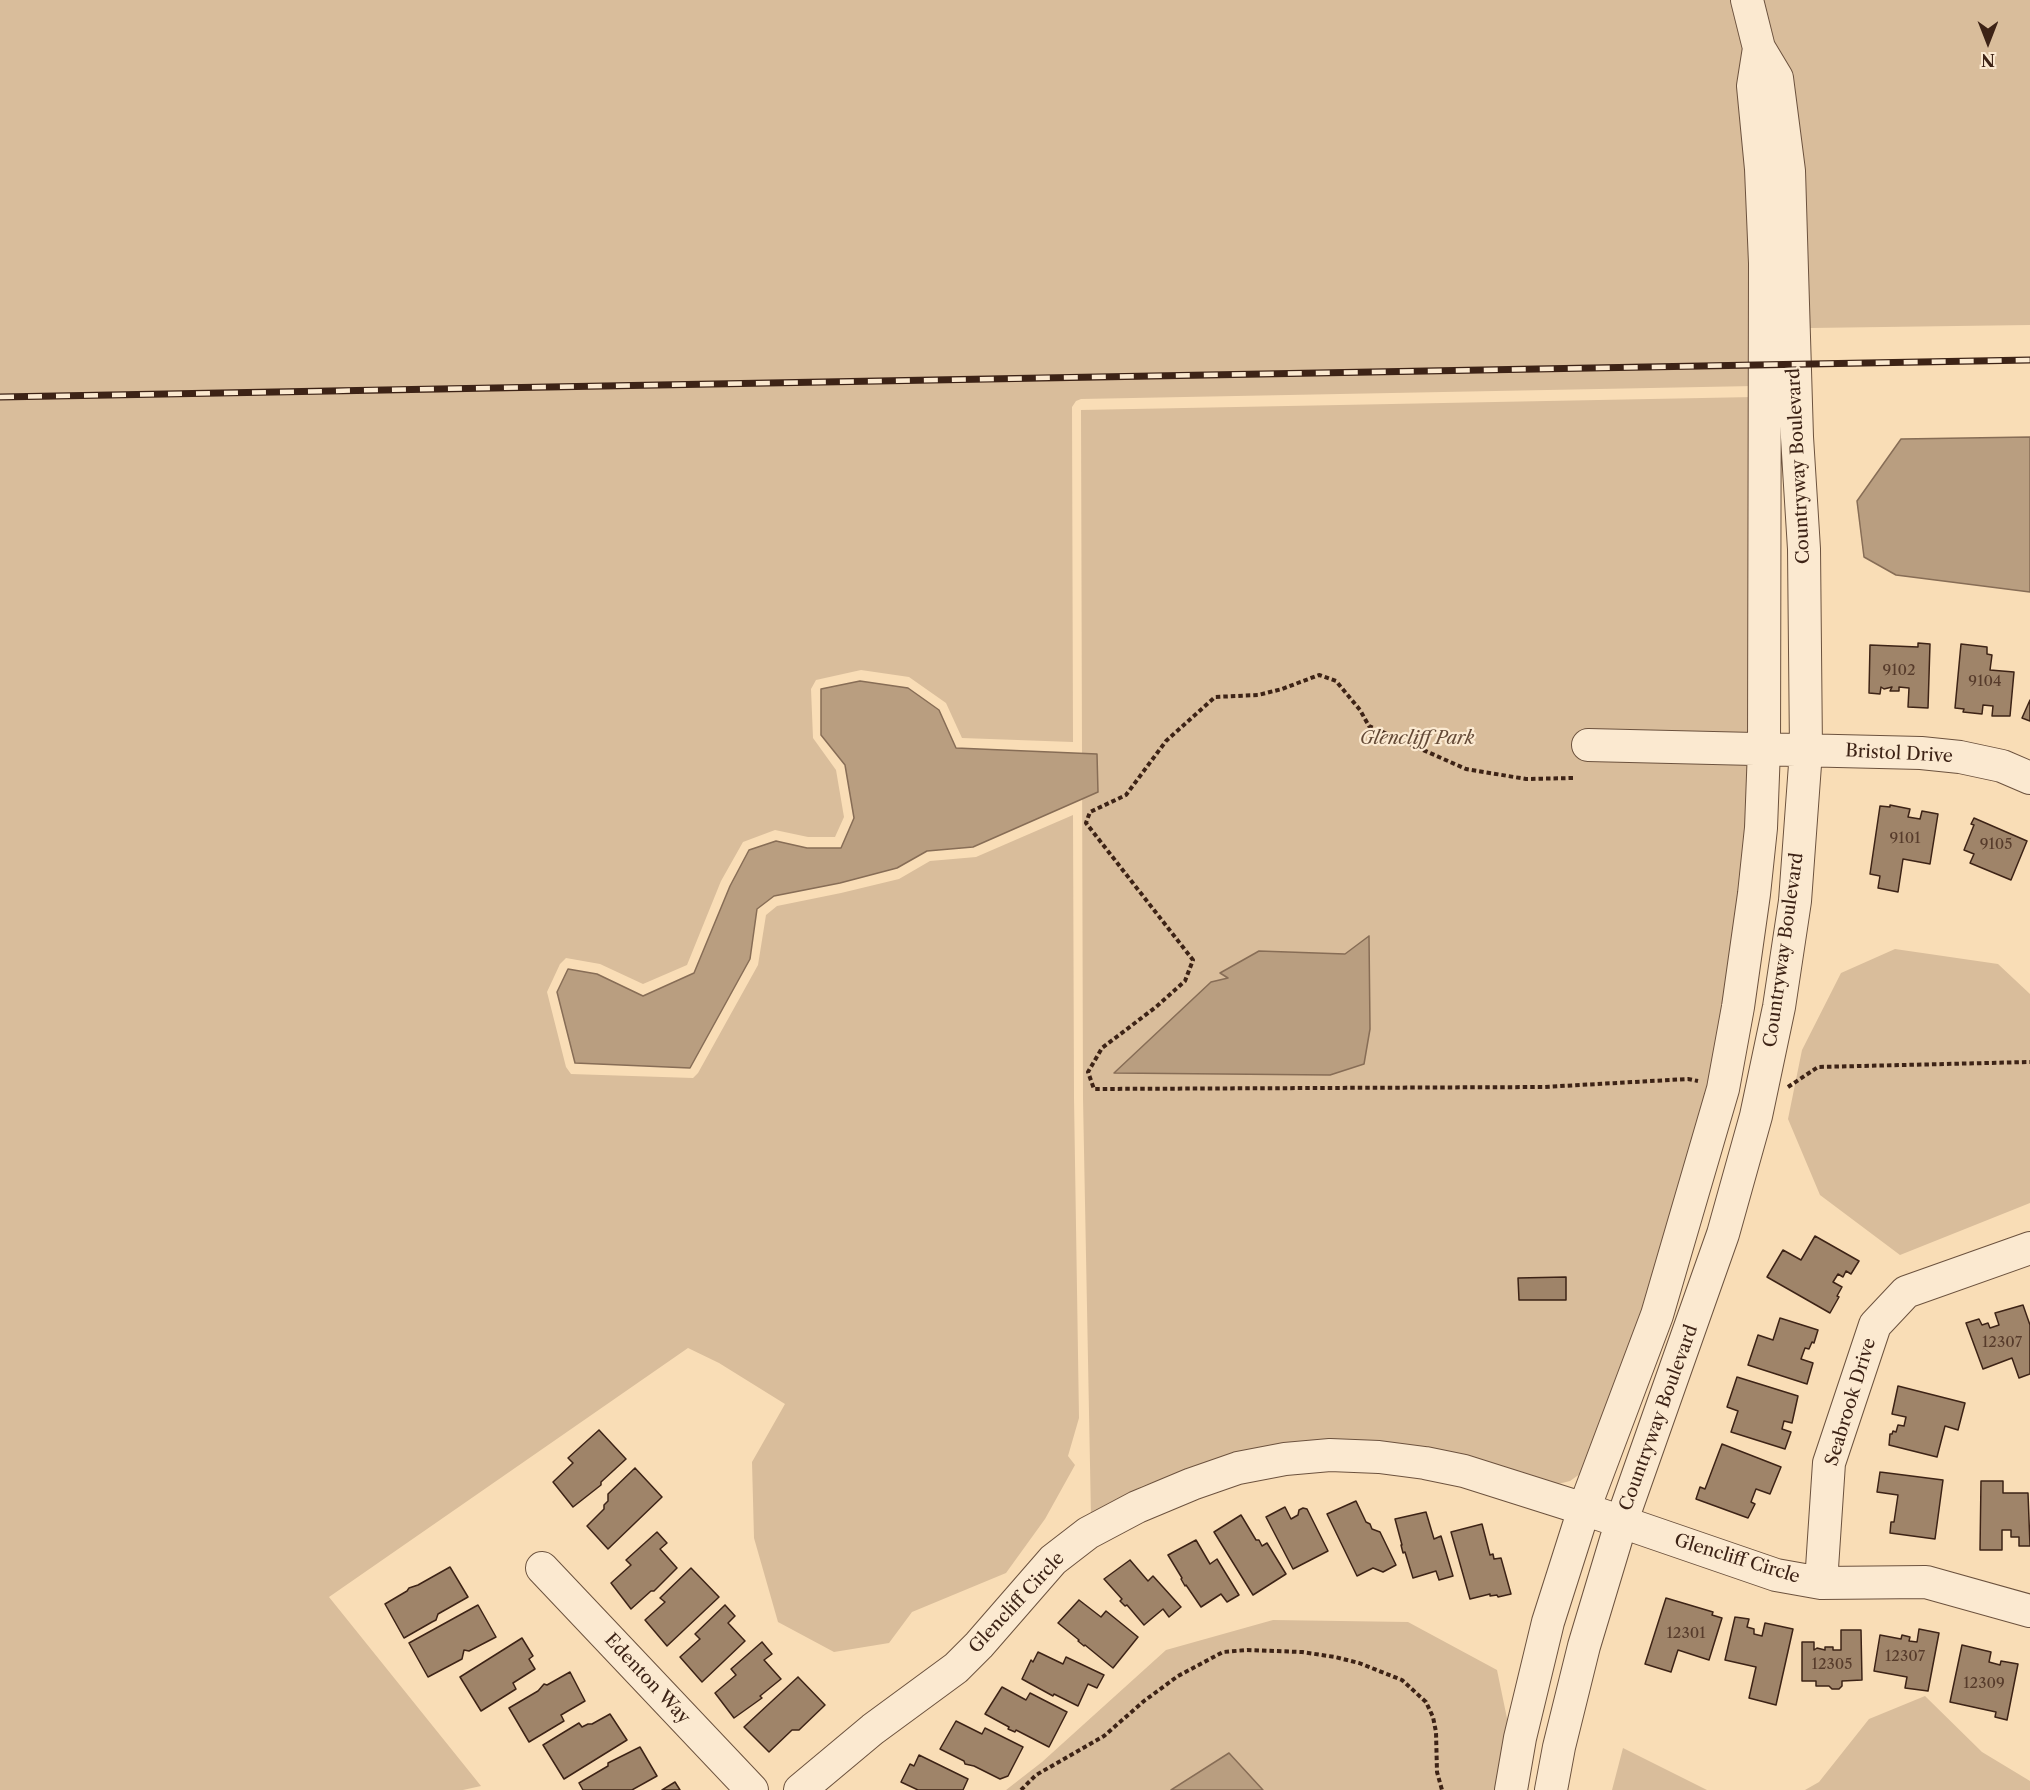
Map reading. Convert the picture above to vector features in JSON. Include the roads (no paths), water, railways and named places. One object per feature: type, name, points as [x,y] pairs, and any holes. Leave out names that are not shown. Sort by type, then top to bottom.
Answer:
[{"type":"street","name":"Countryway Boulevard","points":[[1511,1790],[1520,1738],[1548,1622],[1570,1553],[1636,1481],[1723,1234],[1762,1090],[1779,1007],[1795,901],[1806,751],[1804,549],[1797,437],[1789,171],[1777,78],[1759,48],[1747,0]]},
{"type":"street","name":"Countryway Boulevard","points":[[1551,1790],[1559,1747],[1584,1646],[1608,1565],[1600,1465],[1657,1315],[1723,1089],[1738,1007],[1754,894],[1761,828],[1764,749],[1765,263],[1761,169],[1753,86],[1759,48]]},
{"type":"street","name":"Bristol Drive","points":[[1588,745],[1921,753],[1960,757],[2002,766],[2030,778]]},
{"type":"street","name":"Seabrook Drive","points":[[1821,1583],[1829,1463],[1875,1325],[1906,1292],[2030,1248]]},
{"type":"street","points":[[1559,1747],[1557,1722],[1569,1660],[1598,1564],[1611,1471],[1666,1314],[1668,1279]]},
{"type":"street","name":"Glencliff Circle","points":[[800,1790],[865,1736],[956,1668],[1053,1560],[1088,1533],[1137,1507],[1192,1484],[1238,1468],[1285,1459],[1330,1455],[1380,1457],[1425,1463],[1464,1471],[1776,1575],[1821,1583],[1926,1582],[2030,1611]]},
{"type":"street","points":[[1542,1496],[1564,1495],[1578,1490],[1589,1481],[1600,1465]]},
{"type":"street","name":"Glencliff Circle","points":[[1636,1481],[1636,1512],[1644,1526],[1657,1535]]},
{"type":"street","name":"Glencliff Circle","points":[[1542,1496],[1556,1504],[1565,1516],[1571,1534],[1570,1553]]},
{"type":"street","points":[[1608,1565],[1618,1551],[1629,1542],[1657,1535]]},
{"type":"street","name":"Edenton Way","points":[[542,1568],[752,1790]]},
{"type":"railway","points":[[0,397],[2030,360]]},
{"type":"park label","name":"Glencliff Park","points":[[1417,739]]}]
